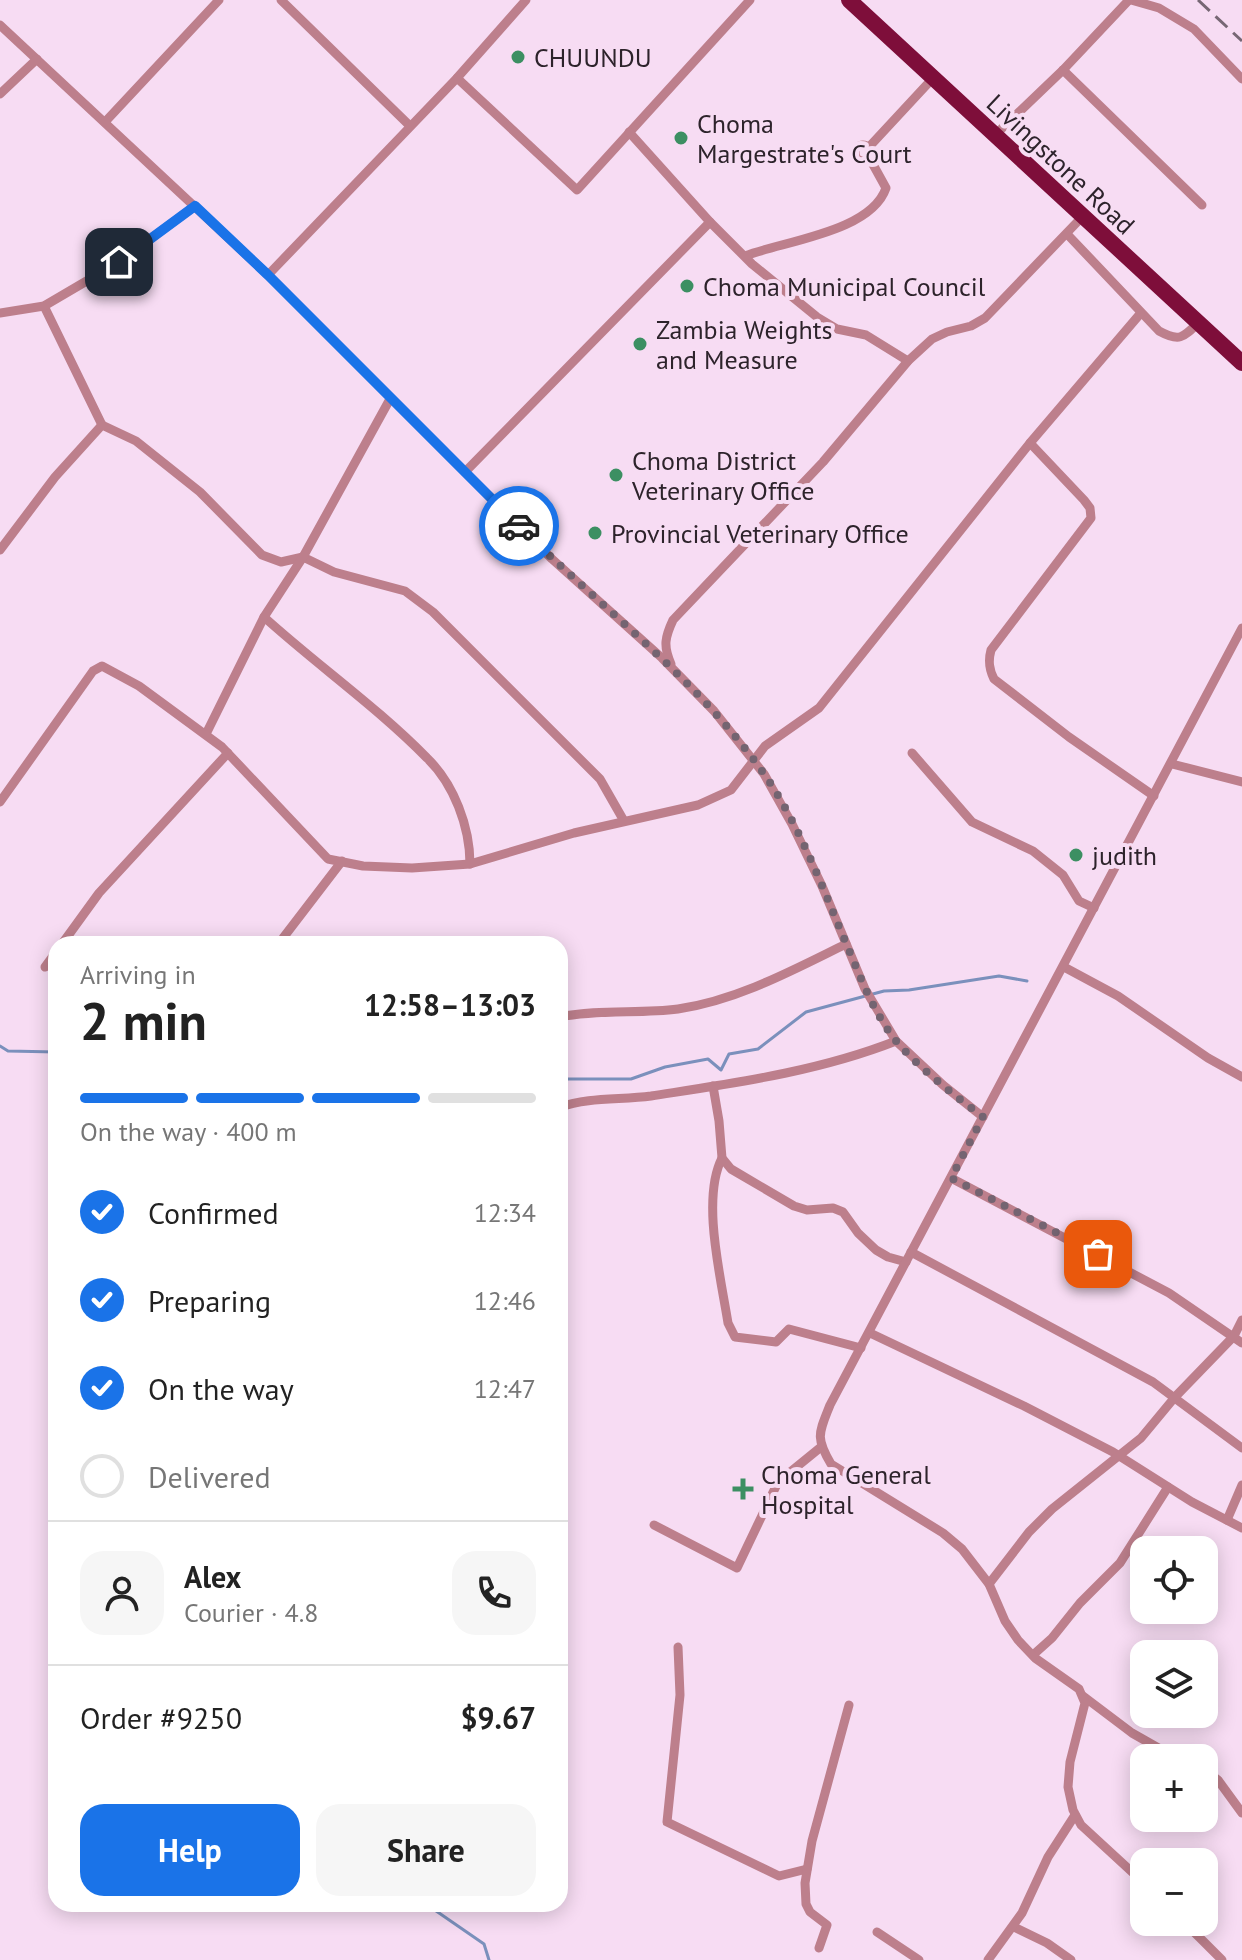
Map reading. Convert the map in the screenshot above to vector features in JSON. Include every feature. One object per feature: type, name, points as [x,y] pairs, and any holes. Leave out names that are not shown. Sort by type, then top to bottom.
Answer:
[{"type":"highway","name":"Livingstone Road","points":[[849,0],[1242,363]]},
{"type":"street","points":[[105,122],[219,0]]},
{"type":"street","points":[[281,0],[409,125]]},
{"type":"street","points":[[268,275],[457,78],[526,0]]},
{"type":"street","points":[[457,78],[577,190],[750,0]]},
{"type":"street","points":[[995,135],[1130,0],[1159,8],[1194,29],[1242,79]]},
{"type":"street","points":[[0,25],[268,275],[552,559],[674,670],[714,711],[754,760],[792,824],[865,989],[896,1041],[983,1117]]},
{"type":"street","points":[[0,94],[37,59]]},
{"type":"street","points":[[1063,70],[1202,205]]},
{"type":"street","points":[[745,256],[851,225],[879,203],[886,188],[870,159],[858,160],[855,152],[861,146],[869,147],[933,78]]},
{"type":"street","points":[[629,132],[710,222],[817,317],[837,329],[866,335],[908,361]]},
{"type":"street","points":[[0,313],[44,306],[119,262],[195,206]]},
{"type":"street","points":[[674,670],[664,639],[673,620],[823,462],[908,361],[932,339],[985,318],[1083,216]]},
{"type":"street","points":[[465,472],[710,222]]},
{"type":"street","points":[[1067,234],[1140,314],[1171,338],[1184,336],[1198,323]]},
{"type":"street","points":[[44,306],[102,425],[136,441],[200,492],[262,555],[281,562],[303,557],[334,572],[405,591],[433,612],[600,779],[624,821]]},
{"type":"street","points":[[0,802],[93,671],[102,666],[139,686],[206,734],[228,753],[328,859],[363,866],[412,868],[470,864],[624,821],[698,805],[731,790],[744,778],[765,746],[819,708],[1030,443],[1140,314]]},
{"type":"street","points":[[206,734],[264,617],[303,557],[390,399]]},
{"type":"street","points":[[0,550],[55,477],[102,425]]},
{"type":"street","points":[[1030,443],[1084,500],[1090,508],[1091,518],[991,650],[991,673],[994,679],[1050,723],[1154,796]]},
{"type":"street","points":[[264,617],[427,757],[456,803],[470,844],[470,864]]},
{"type":"street","points":[[1151,1744],[1132,1733],[1033,1655],[1005,1621],[989,1584],[962,1549],[943,1533],[831,1464],[818,1435],[830,1405],[1242,628]]},
{"type":"street","points":[[68,936],[99,893],[228,753]]},
{"type":"street","points":[[912,753],[972,822],[1033,851],[1063,875],[1079,901],[1094,908]]},
{"type":"street","points":[[1172,764],[1242,782]]},
{"type":"street","points":[[285,936],[342,861]]},
{"type":"street","points":[[568,1015],[673,1009],[704,1003],[795,971],[846,944]]},
{"type":"street","points":[[45,967],[48,963]]},
{"type":"street","points":[[1064,967],[1118,996],[1208,1058],[1242,1077]]},
{"type":"street","points":[[568,1104],[633,1099],[783,1074],[861,1054],[896,1041]]},
{"type":"street","points":[[713,1086],[722,1158],[715,1172],[713,1227],[728,1323],[735,1337],[776,1342],[789,1329],[861,1348]]},
{"type":"street","points":[[722,1158],[739,1175],[794,1206],[807,1210],[833,1208],[843,1212],[858,1233],[876,1250],[906,1262]]},
{"type":"street","points":[[951,1178],[1157,1286],[1238,1339]]},
{"type":"street","points":[[911,1252],[1153,1382],[1242,1448]]},
{"type":"street","points":[[989,1584],[1052,1509],[1121,1457],[1154,1424],[1175,1397],[1238,1339],[1242,1320]]},
{"type":"street","points":[[870,1333],[1024,1406],[1121,1457],[1242,1528]]},
{"type":"street","points":[[654,1525],[737,1568],[778,1482],[821,1447]]},
{"type":"street","points":[[1227,1520],[1242,1485]]},
{"type":"street","points":[[1033,1655],[1120,1563],[1168,1487]]},
{"type":"street","points":[[678,1647],[680,1695],[667,1822],[779,1876],[807,1869]]},
{"type":"street","points":[[1083,1696],[1085,1703],[1070,1762],[1068,1787],[1075,1815],[1081,1825],[1130,1870]]},
{"type":"street","points":[[819,1948],[827,1925],[810,1912],[806,1904],[807,1869],[849,1705]]},
{"type":"street","points":[[1218,1780],[1242,1813]]},
{"type":"street","points":[[988,1960],[1014,1927],[1048,1857],[1075,1815]]},
{"type":"street","points":[[1014,1927],[1047,1943],[1071,1960]]},
{"type":"street","points":[[877,1932],[919,1960]]},
{"type":"street","points":[[1198,1936],[1222,1960]]},
{"type":"waterway","points":[[568,1079],[631,1079],[665,1067],[708,1059],[721,1070],[729,1054],[758,1049],[806,1012],[884,991],[999,976],[1027,981]]},
{"type":"waterway","points":[[0,1046],[8,1051],[48,1052]]},
{"type":"waterway","points":[[438,1912],[484,1944],[489,1960]]},
{"type":"railway","points":[[1198,0],[1242,41]]},
{"type":"way so far","points":[[519,526],[662,658],[714,711],[764,774],[822,886],[865,989],[896,1041],[983,1117],[951,1178],[1098,1254]]},
{"type":"place","name":"CHUUNDU","points":[[518,57]]},
{"type":"place","name":"Choma Margestrate's Court","points":[[681,138]]},
{"type":"place","name":"Choma Municipal Council","points":[[687,286]]},
{"type":"place","name":"Zambia Weights and Measure","points":[[640,344]]},
{"type":"place","name":"Choma District Veterinary Office","points":[[616,475]]},
{"type":"place","name":"Provincial Veterinary Office","points":[[595,533]]},
{"type":"place","name":"judith","points":[[1076,855]]},
{"type":"place","name":"Choma General Hospital","points":[[743,1489]]},
{"type":"route","points":[[119,262],[195,206],[519,526]]}]
